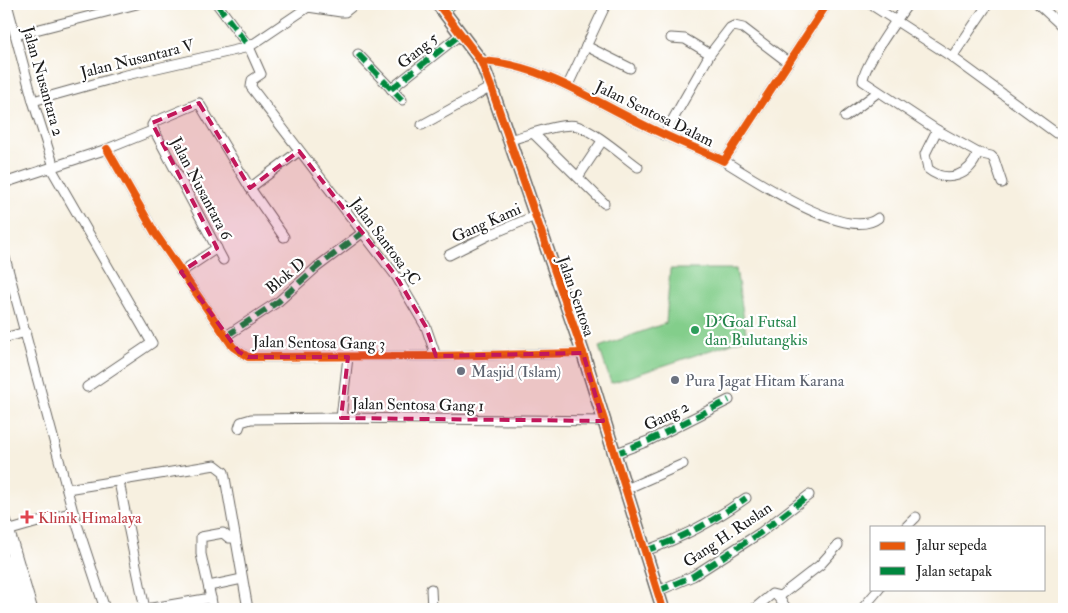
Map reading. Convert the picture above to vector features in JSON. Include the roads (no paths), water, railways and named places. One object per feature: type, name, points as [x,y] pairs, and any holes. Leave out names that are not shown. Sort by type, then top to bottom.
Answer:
[{"type":"main road","points":[[5,526],[30,609]]},
{"type":"main road","points":[[4,562],[18,609]]},
{"type":"street","name":"Jalan Nusantara 2","points":[[7,4],[53,168],[152,343],[87,387]]},
{"type":"street","points":[[16,35],[137,4]]},
{"type":"street","points":[[217,4],[249,47],[308,7],[345,12],[355,4]]},
{"type":"street","points":[[568,85],[606,4]]},
{"type":"street","name":"Jalan Sentosa Dalam","points":[[481,61],[500,62],[568,85],[664,135],[724,161],[827,4]]},
{"type":"street","points":[[870,4],[952,57],[1056,133],[1064,135]]},
{"type":"street","points":[[908,4],[863,76],[863,81],[937,130],[978,153],[994,159],[1002,183]]},
{"type":"street","points":[[952,57],[988,4]]},
{"type":"street","points":[[1038,4],[1064,28]]},
{"type":"street","name":"Jalan Sentosa","points":[[445,6],[461,34],[481,61],[491,87],[582,353],[663,609]]},
{"type":"street","points":[[664,135],[710,54],[730,28],[734,26],[743,28],[789,63]]},
{"type":"street","name":"Gang 5","points":[[391,89],[461,34]]},
{"type":"street","points":[[671,38],[685,39],[710,54]]},
{"type":"street","points":[[586,46],[630,68]]},
{"type":"street","name":"Jalan Nusantara V","points":[[33,102],[122,76],[249,47]]},
{"type":"street","name":"Jalan Santosa 3C","points":[[249,47],[261,74],[252,80],[251,87],[396,276],[414,303],[426,327],[436,356]]},
{"type":"street","name":"Gang 5","points":[[358,54],[402,100]]},
{"type":"street","points":[[422,125],[491,87]]},
{"type":"street","points":[[845,117],[878,92]]},
{"type":"street","points":[[4,183],[107,149],[154,130],[152,125],[154,122],[199,104],[250,188],[284,237]]},
{"type":"street","points":[[509,140],[564,126],[576,126],[602,141],[638,167]]},
{"type":"street","name":"Jalan Nusantara 6","points":[[154,130],[223,260]]},
{"type":"street","points":[[937,130],[925,154],[928,169],[936,175],[947,178],[957,176],[969,170],[978,153]]},
{"type":"street","points":[[534,134],[604,203]]},
{"type":"street","points":[[578,177],[602,141]]},
{"type":"street","name":"Jalan Sentosa Gang 3","points":[[107,149],[155,233],[181,272],[233,348],[248,357],[582,353]]},
{"type":"street","points":[[250,188],[299,151]]},
{"type":"street","points":[[724,161],[762,184],[843,223],[872,223],[878,218]]},
{"type":"street","name":"Gang Kami","points":[[449,255],[489,235],[535,216]]},
{"type":"street","name":"Blok D","points":[[226,336],[279,301],[317,267],[362,233]]},
{"type":"street","points":[[181,272],[217,248]]},
{"type":"street","points":[[4,254],[73,512],[105,609]]},
{"type":"street","points":[[4,338],[26,332]]},
{"type":"street","points":[[341,418],[348,357]]},
{"type":"street","name":"Gang 2","points":[[614,454],[648,441],[729,400]]},
{"type":"street","name":"Jalan Sentosa Gang 1","points":[[238,428],[242,420],[251,419],[341,418],[603,421]]},
{"type":"street","points":[[626,489],[683,464]]},
{"type":"street","points":[[68,489],[215,465],[219,466],[224,472],[248,609]]},
{"type":"street","points":[[120,482],[146,609],[211,598]]},
{"type":"street","name":"Gang H. Ruslan","points":[[658,591],[693,576],[760,533],[809,495]]},
{"type":"street","points":[[645,551],[683,537],[714,520],[746,498]]},
{"type":"street","points":[[5,526],[73,512]]},
{"type":"street","points":[[907,526],[916,517]]},
{"type":"street","points":[[213,609],[201,554],[201,537],[223,533],[230,538],[235,538]]},
{"type":"street","points":[[778,597],[820,565],[838,546]]},
{"type":"street","points":[[209,586],[242,579]]},
{"type":"street","points":[[431,589],[432,609]]},
{"type":"street","points":[[862,609],[878,590]]},
{"type":"street","points":[[754,609],[772,594],[778,597],[787,609]]},
{"type":"place","name":"D'Goal Futsal dan Bulutangkis","points":[[695,330]]},
{"type":"place","name":"Masjid (Islam)","points":[[461,371]]},
{"type":"place","name":"Pura Jagat Hitam Karana","points":[[675,380]]},
{"type":"place","name":"Klinik Himalaya","points":[[27,517]]}]
